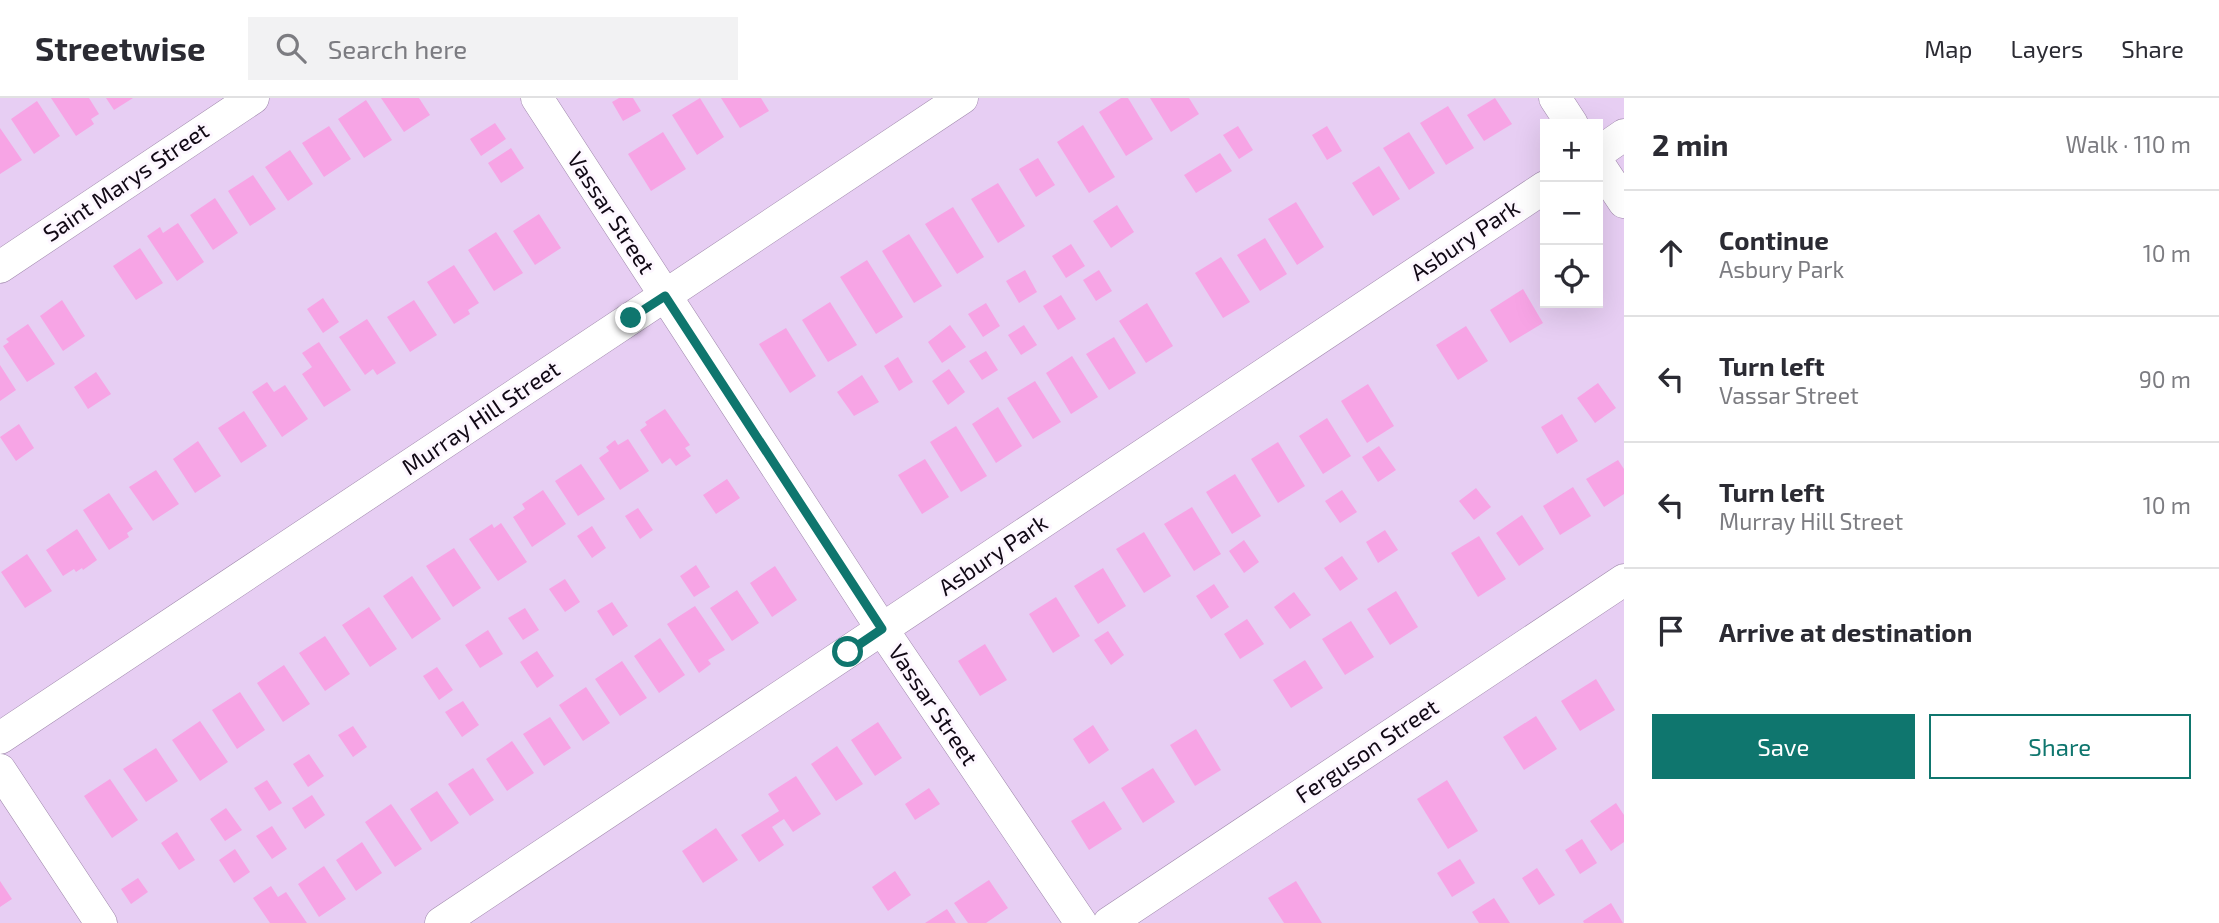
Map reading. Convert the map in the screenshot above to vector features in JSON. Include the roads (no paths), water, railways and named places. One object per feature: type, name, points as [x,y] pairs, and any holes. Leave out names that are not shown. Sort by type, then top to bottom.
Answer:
[{"type":"street","name":"Saint Marys Street","points":[[0,267],[253,98]]},
{"type":"street","name":"Vassar Street","points":[[537,98],[882,629],[1081,923]]},
{"type":"street","name":"Murray Hill Street","points":[[0,738],[962,98]]},
{"type":"street","points":[[1555,98],[1569,119]]},
{"type":"street","points":[[1603,150],[1624,135]]},
{"type":"street","points":[[1603,170],[1624,202]]},
{"type":"street","name":"Asbury Park","points":[[441,923],[1540,190]]},
{"type":"street","name":"Ferguson Street","points":[[1109,923],[1624,580]]},
{"type":"street","points":[[0,770],[101,923]]}]
